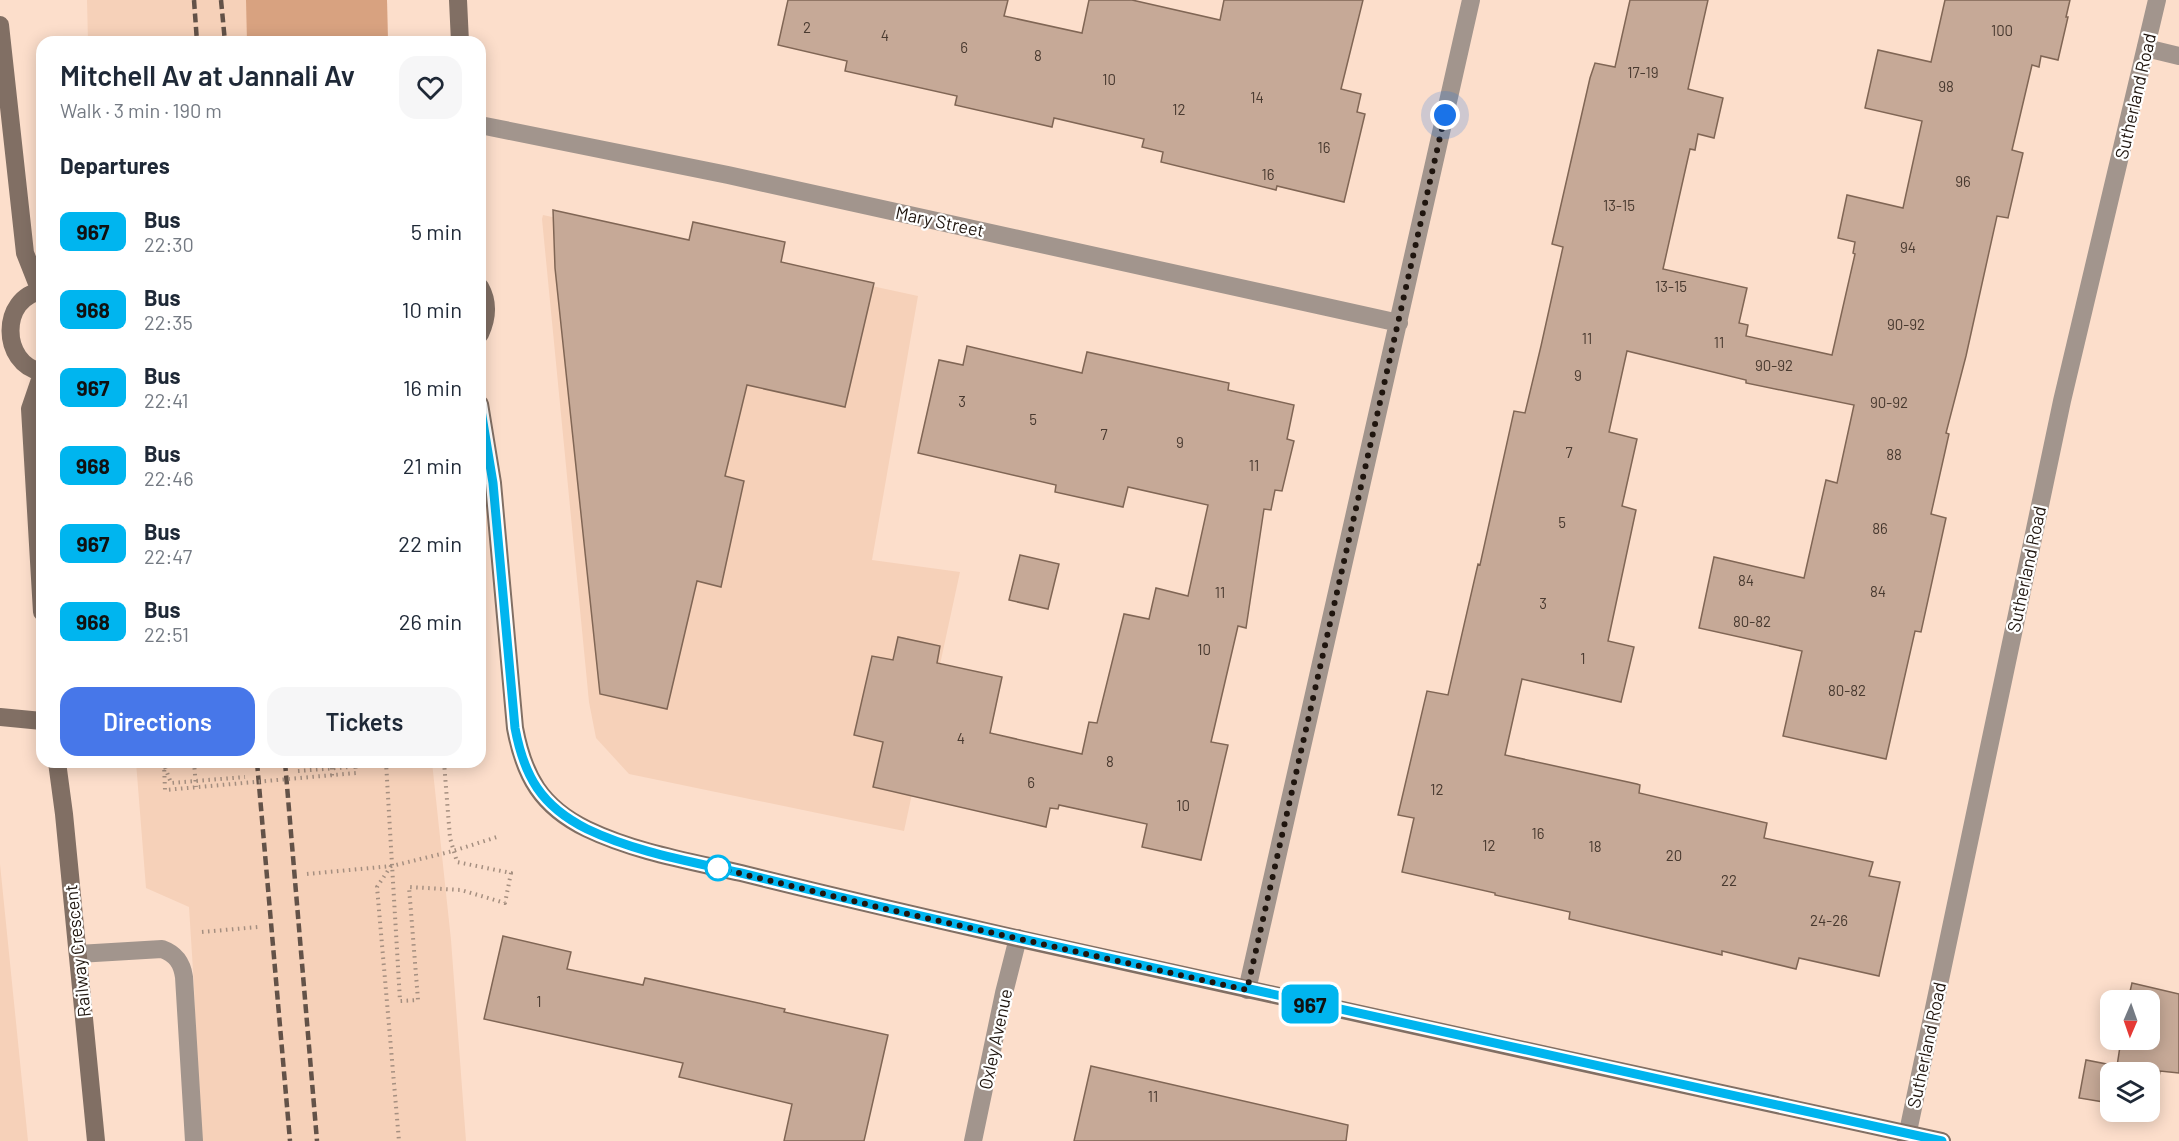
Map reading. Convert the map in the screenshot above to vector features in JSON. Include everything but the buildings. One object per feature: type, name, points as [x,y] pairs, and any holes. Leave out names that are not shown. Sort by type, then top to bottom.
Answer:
[{"type":"street","points":[[458,0],[460,36]]},
{"type":"street","points":[[1247,990],[1471,0]]},
{"type":"street","name":"Sutherland Road","points":[[1907,1137],[2062,401],[2157,0]]},
{"type":"street","points":[[0,25],[25,253],[36,279]]},
{"type":"street","points":[[2146,48],[2179,56]]},
{"type":"street","name":"Mary Street","points":[[486,126],[728,175],[1399,323]]},
{"type":"street","points":[[36,292],[17,301],[8,312],[4,325],[4,338],[6,348],[18,363],[36,372]]},
{"type":"street","points":[[36,391],[30,409],[36,510]]},
{"type":"street","points":[[486,440],[493,483],[515,728],[520,754],[530,779],[543,798],[583,827],[639,849],[886,909],[1907,1137],[1942,1141]]},
{"type":"street","points":[[0,717],[36,720]]},
{"type":"street","name":"Railway Crescent","points":[[58,768],[96,1141]]},
{"type":"street","name":"Oxley Avenue","points":[[974,1141],[1004,993],[1018,938]]},
{"type":"street","points":[[78,954],[162,949],[172,953],[178,960],[184,977],[194,1141]]},
{"type":"path","points":[[164,768],[165,790],[332,776],[356,773],[356,768]]},
{"type":"path","points":[[166,768],[171,783],[245,777]]},
{"type":"path","points":[[194,768],[196,788]]},
{"type":"path","points":[[298,771],[341,768]]},
{"type":"path","points":[[386,768],[400,1001],[418,1000],[409,887],[461,891],[505,903],[511,873],[457,862],[450,838],[444,768]]},
{"type":"path","points":[[332,769],[332,776]]},
{"type":"path","points":[[307,874],[392,866],[497,837]]},
{"type":"path","points":[[392,866],[376,887],[399,1141]]},
{"type":"path","points":[[228,929],[258,927]]},
{"type":"shaded area","points":[[87,0],[387,0],[388,36],[88,36]]},
{"type":"shaded area","points":[[246,0],[387,0],[388,36],[247,36]]},
{"type":"shaded area","points":[[543,215],[918,296],[872,560],[960,572],[904,831],[629,774],[596,738],[589,702]]},
{"type":"shaded area","points":[[136,768],[433,768],[451,940],[466,1141],[200,1141],[189,907],[146,888]]},
{"type":"shaded area","points":[[0,864],[28,1141],[0,1141]]},
{"type":"railway","points":[[194,0],[197,36]]},
{"type":"railway","points":[[221,0],[224,36]]},
{"type":"railway","points":[[258,768],[290,1141]]},
{"type":"railway","points":[[286,768],[317,1141]]},
{"type":"bus line","name":"967","points":[[486,436],[493,483],[515,728],[520,754],[530,779],[543,798],[583,827],[639,849],[886,909],[1942,1141]]},
{"type":"route","points":[[718,868],[886,909],[1247,990],[1445,115]]}]
